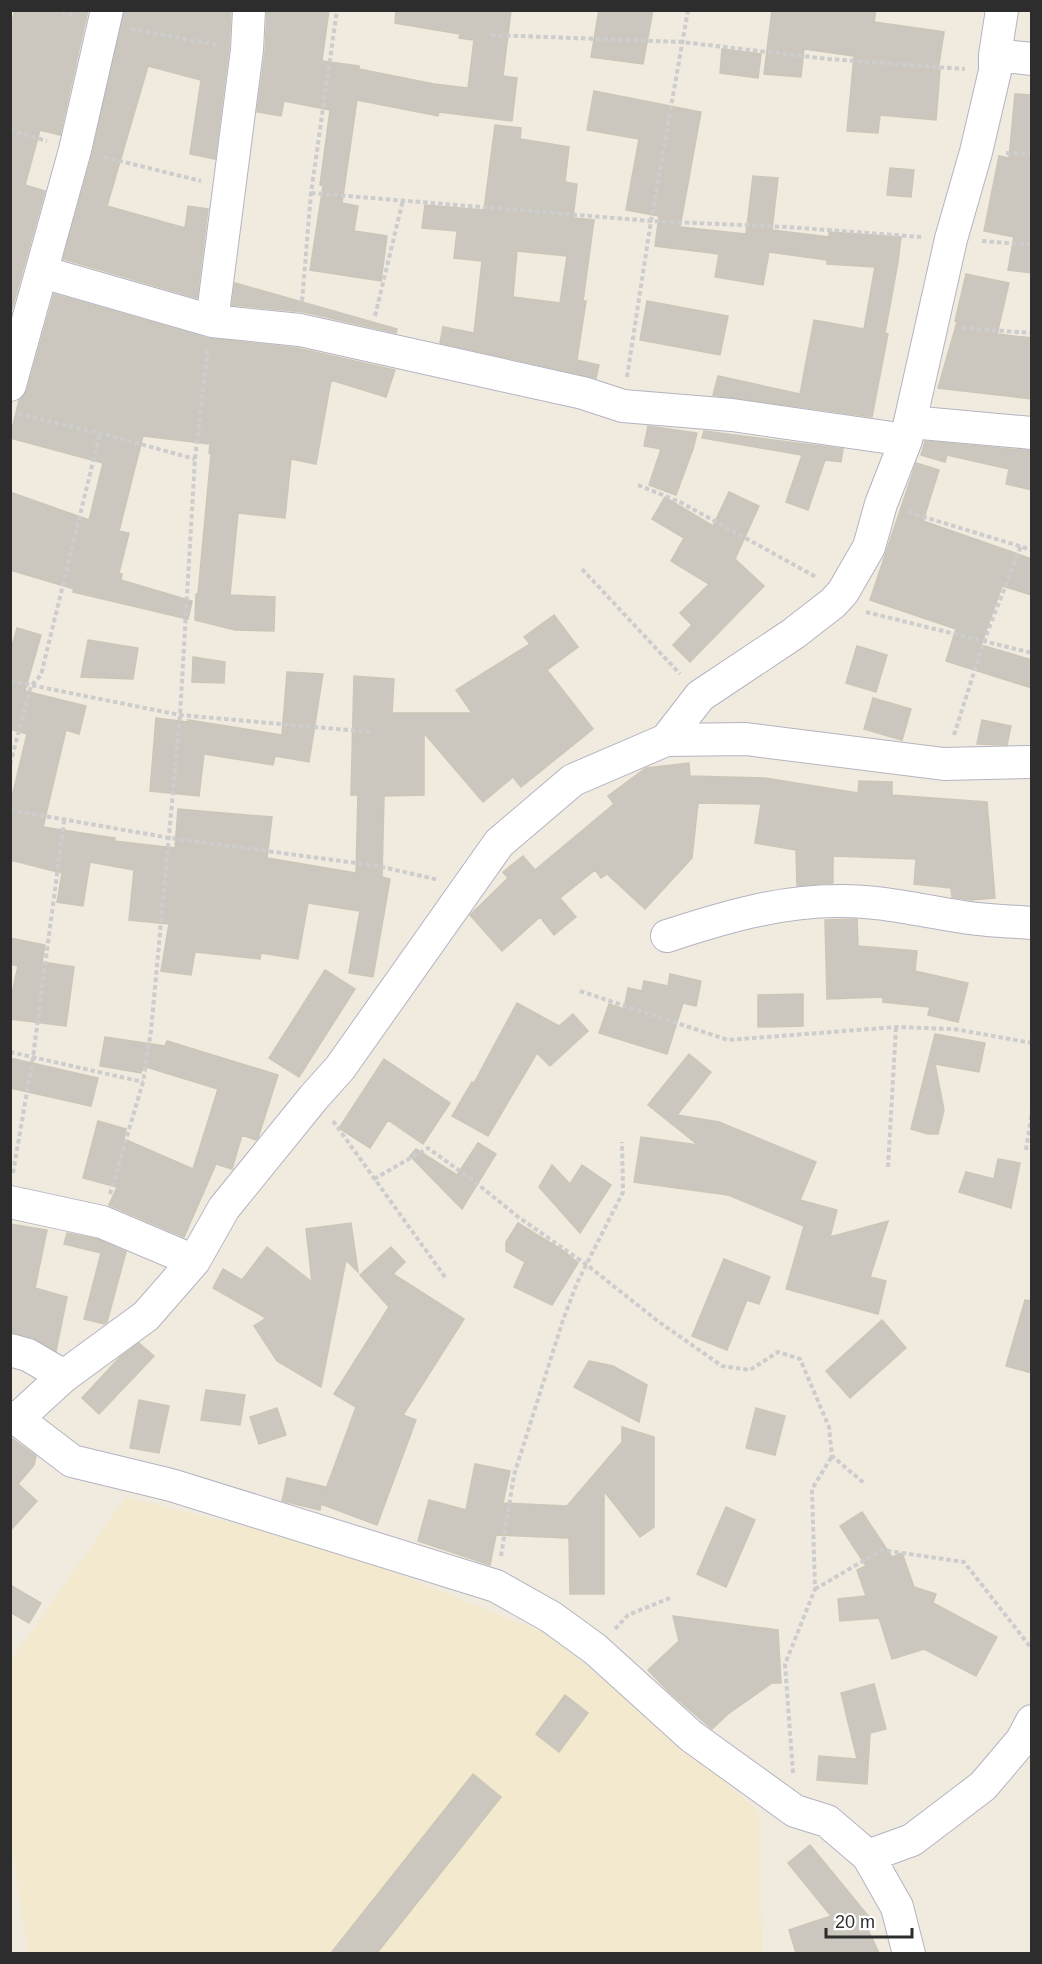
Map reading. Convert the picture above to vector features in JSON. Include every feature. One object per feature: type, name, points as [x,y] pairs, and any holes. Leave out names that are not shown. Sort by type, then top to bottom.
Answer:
[{"type":"street","points":[[212,321],[247,50],[249,10]]},
{"type":"street","points":[[666,740],[700,696],[793,634],[838,598],[869,547],[881,504],[908,431],[951,239],[976,152],[995,63],[1002,10]]},
{"type":"street","points":[[10,386],[75,150],[105,17]]},
{"type":"street","points":[[995,63],[1032,59]]},
{"type":"street","points":[[42,272],[212,321],[300,330],[583,393],[623,406],[908,431],[1032,433]]},
{"type":"street","points":[[909,1953],[897,1907],[868,1856],[826,1821],[795,1811],[691,1736],[595,1649],[551,1617],[496,1586],[171,1485],[72,1461],[14,1418],[64,1376],[146,1317],[194,1261],[224,1208],[314,1096],[340,1068],[500,843],[573,780],[666,740],[746,740],[944,764],[1032,762]]},
{"type":"street","points":[[667,936],[747,913],[794,904],[836,900],[871,902],[965,918],[1032,923]]},
{"type":"street","points":[[12,1188],[102,1222],[194,1261]]},
{"type":"street","points":[[10,1350],[28,1355],[64,1376]]},
{"type":"street","points":[[868,1856],[912,1840],[983,1786],[1022,1740],[1032,1721]]},
{"type":"path","points":[[54,10],[105,17],[247,50]]},
{"type":"path","points":[[300,330],[311,193],[337,10]]},
{"type":"path","points":[[623,406],[651,221],[688,10]]},
{"type":"path","points":[[491,35],[682,42],[828,59],[995,63]]},
{"type":"path","points":[[10,130],[75,150],[228,188]]},
{"type":"path","points":[[311,193],[651,221],[798,228],[1032,245]]},
{"type":"path","points":[[368,345],[403,200]]},
{"type":"path","points":[[102,1222],[143,1082],[151,1032],[180,715],[195,459],[212,321]]},
{"type":"path","points":[[931,326],[1032,333]]},
{"type":"path","points":[[10,412],[100,433],[195,459]]},
{"type":"path","points":[[10,764],[31,686],[41,675],[100,433]]},
{"type":"path","points":[[638,485],[680,502],[838,598],[1032,653]]},
{"type":"path","points":[[881,504],[1032,550]]},
{"type":"path","points":[[944,764],[984,641],[1021,546]]},
{"type":"path","points":[[582,569],[700,696]]},
{"type":"path","points":[[10,681],[180,715],[371,732]]},
{"type":"path","points":[[10,810],[170,838],[378,866],[469,886]]},
{"type":"path","points":[[12,1188],[33,1057],[64,821]]},
{"type":"path","points":[[580,991],[728,1040],[896,1027],[954,1029],[1032,1043]]},
{"type":"path","points":[[888,1167],[896,1027]]},
{"type":"path","points":[[10,1052],[143,1082]]},
{"type":"path","points":[[314,1096],[360,1156],[374,1179],[446,1277]]},
{"type":"path","points":[[1026,1150],[1032,1111]]},
{"type":"path","points":[[496,1586],[514,1475],[563,1320],[622,1192],[622,1142]]},
{"type":"path","points":[[374,1179],[428,1148],[517,1216],[587,1264],[659,1322],[722,1366],[750,1370],[778,1352],[800,1359],[829,1426],[832,1456],[812,1489],[815,1589],[784,1664],[795,1811]]},
{"type":"path","points":[[832,1456],[864,1483]]},
{"type":"path","points":[[815,1589],[882,1550],[964,1562],[1032,1649]]},
{"type":"path","points":[[595,1649],[628,1615],[670,1598]]},
{"type":"shaded area","points":[[126,1497],[339,1550],[549,1635],[689,1750],[759,1812],[762,1953],[28,1953],[10,1836],[10,1662]]},
{"type":"building","points":[[15,10],[88,10],[60,135],[40,130],[25,185],[45,191],[10,316],[10,29]]},
{"type":"building","points":[[124,10],[231,10],[229,48],[215,159],[190,154],[201,80],[148,66],[107,206],[185,228],[188,206],[208,209],[197,298],[63,259],[92,155]]},
{"type":"building","points":[[267,10],[329,10],[322,61],[359,66],[359,69],[434,84],[468,88],[474,40],[459,38],[460,34],[395,23],[396,10],[511,10],[503,76],[517,78],[512,121],[439,112],[438,116],[357,100],[342,203],[358,206],[354,231],[387,236],[381,281],[310,270],[323,186],[320,185],[330,110],[284,101],[281,116],[257,112],[265,52]]},
{"type":"building","points":[[599,10],[653,10],[643,64],[591,57]]},
{"type":"building","points":[[772,10],[876,10],[874,22],[944,32],[938,70],[940,70],[936,120],[880,115],[878,133],[847,131],[854,56],[804,49],[801,77],[764,74]]},
{"type":"building","points":[[722,49],[761,54],[758,78],[720,73]]},
{"type":"building","points":[[594,91],[701,112],[680,227],[746,234],[753,176],[778,178],[772,230],[829,237],[829,232],[901,237],[885,333],[888,334],[872,417],[713,395],[718,376],[800,394],[814,320],[864,329],[875,267],[827,264],[827,260],[769,252],[763,285],[715,277],[719,254],[655,246],[659,216],[626,210],[639,139],[587,130]]},
{"type":"building","points":[[1015,94],[1032,95],[1032,273],[1008,270],[1014,237],[984,231],[999,156],[1009,158]]},
{"type":"building","points":[[495,125],[521,128],[520,139],[569,147],[565,182],[577,184],[573,218],[594,220],[583,301],[586,301],[577,360],[599,365],[596,378],[440,343],[443,327],[474,333],[482,261],[454,258],[457,231],[422,228],[425,205],[484,210]],"holes":[[[517,251],[567,256],[560,303],[513,297]]]},
{"type":"building","points":[[890,168],[914,170],[911,197],[887,195]]},
{"type":"building","points":[[966,274],[1009,283],[997,334],[1032,338],[1032,399],[938,388],[957,322],[955,321]]},
{"type":"building","points":[[235,283],[397,329],[396,333],[304,312],[232,305]]},
{"type":"building","points":[[54,294],[207,338],[297,348],[395,370],[386,397],[331,380],[316,464],[291,459],[285,518],[238,513],[230,595],[275,597],[274,631],[235,630],[195,620],[211,454],[209,453],[210,444],[143,436],[119,531],[129,533],[119,573],[122,574],[121,580],[192,601],[188,619],[73,592],[74,589],[10,570],[10,492],[89,520],[103,463],[10,438],[19,400],[27,390]]},
{"type":"building","points":[[647,301],[728,316],[720,355],[640,340]]},
{"type":"building","points":[[648,426],[697,433],[676,495],[649,485],[661,449],[644,446]]},
{"type":"building","points":[[704,431],[843,449],[841,462],[825,460],[808,510],[786,502],[802,455],[702,438]]},
{"type":"building","points":[[925,441],[1032,451],[1032,490],[1006,484],[1009,469],[947,455],[945,462],[921,455]]},
{"type":"building","points":[[916,463],[939,470],[923,521],[1032,559],[1032,595],[1002,586],[981,645],[1032,660],[1032,688],[946,661],[956,629],[870,600]]},
{"type":"building","points":[[729,492],[759,506],[735,559],[764,586],[690,662],[673,645],[692,625],[680,613],[709,584],[671,561],[684,538],[652,519],[665,497],[713,526]]},
{"type":"building","points":[[554,615],[578,647],[547,670],[593,729],[521,787],[513,777],[483,802],[424,733],[424,795],[384,796],[382,877],[390,879],[373,977],[349,973],[360,911],[308,903],[298,959],[261,953],[260,959],[195,952],[191,975],[161,971],[169,924],[129,920],[134,870],[90,862],[83,906],[57,902],[62,873],[10,860],[10,805],[27,734],[10,729],[10,654],[17,628],[41,635],[25,691],[86,706],[79,734],[66,730],[43,827],[115,838],[114,841],[175,848],[178,809],[272,817],[267,858],[356,873],[358,795],[351,795],[354,676],[394,679],[392,713],[472,713],[456,690],[530,644],[524,637]]},
{"type":"building","points":[[88,640],[138,648],[133,679],[81,677]]},
{"type":"building","points":[[857,646],[887,655],[876,692],[846,683]]},
{"type":"building","points":[[193,657],[225,662],[224,683],[192,682]]},
{"type":"building","points":[[287,672],[323,674],[309,762],[275,756],[273,765],[204,754],[199,796],[150,791],[156,718],[188,722],[188,720],[282,735]]},
{"type":"building","points":[[873,698],[911,709],[902,740],[864,729]]},
{"type":"building","points":[[982,720],[1011,726],[1007,745],[977,744]]},
{"type":"building","points":[[689,763],[690,776],[765,778],[858,793],[859,781],[892,782],[892,795],[987,802],[995,898],[970,900],[952,897],[951,888],[914,884],[916,859],[833,856],[833,883],[797,886],[796,850],[755,843],[761,804],[698,803],[692,858],[645,909],[607,874],[601,878],[595,870],[560,898],[576,917],[554,935],[540,917],[502,951],[470,915],[508,878],[503,872],[523,856],[535,870],[614,804],[608,796],[646,768]]},
{"type":"building","points":[[857,919],[858,946],[917,951],[915,971],[968,983],[958,1022],[928,1015],[930,1007],[883,1002],[883,997],[827,999],[825,920]]},
{"type":"building","points":[[10,938],[45,945],[42,962],[74,967],[66,1026],[10,1019],[10,1002],[18,966],[10,964]]},
{"type":"building","points":[[325,970],[355,989],[299,1077],[269,1058]]},
{"type":"building","points":[[670,974],[701,981],[696,1006],[683,1003],[667,1054],[599,1033],[609,1004],[624,1009],[628,988],[642,991],[644,981],[668,986]]},
{"type":"building","points":[[803,994],[803,1026],[758,1027],[758,995]]},
{"type":"building","points":[[517,1003],[559,1026],[573,1014],[588,1031],[550,1066],[537,1053],[488,1136],[452,1116],[472,1082],[474,1083]]},
{"type":"building","points":[[935,1034],[985,1043],[979,1072],[935,1064],[944,1110],[938,1134],[928,1134],[911,1129]]},
{"type":"building","points":[[105,1037],[165,1046],[167,1041],[278,1075],[258,1138],[256,1140],[242,1135],[232,1169],[216,1164],[184,1237],[109,1205],[117,1187],[83,1178],[98,1121],[126,1129],[124,1139],[193,1169],[218,1089],[143,1066],[141,1073],[100,1066]]},
{"type":"building","points":[[689,1054],[711,1072],[677,1115],[719,1122],[816,1162],[800,1200],[837,1210],[830,1237],[888,1221],[870,1277],[886,1281],[878,1314],[786,1289],[804,1226],[728,1195],[634,1182],[641,1137],[698,1145],[648,1105]]},
{"type":"building","points":[[10,1058],[98,1078],[91,1106],[10,1088]]},
{"type":"building","points":[[384,1059],[450,1103],[423,1144],[388,1120],[370,1148],[339,1128]]},
{"type":"building","points":[[478,1143],[496,1154],[462,1209],[410,1156],[416,1149],[457,1175]]},
{"type":"building","points":[[998,1159],[1020,1163],[1011,1208],[959,1192],[966,1172],[994,1179]]},
{"type":"building","points":[[552,1165],[570,1184],[582,1165],[611,1185],[580,1233],[539,1187]]},
{"type":"building","points":[[351,1223],[358,1272],[346,1260],[321,1387],[277,1361],[254,1326],[266,1318],[213,1288],[223,1269],[242,1280],[267,1247],[312,1282],[306,1229]]},
{"type":"building","points":[[518,1223],[564,1251],[578,1263],[552,1305],[514,1287],[525,1262],[506,1251],[506,1242]]},
{"type":"building","points":[[10,1224],[47,1230],[35,1288],[67,1297],[56,1351],[33,1338],[10,1333]]},
{"type":"building","points":[[67,1233],[97,1239],[126,1252],[107,1322],[104,1324],[84,1319],[101,1253],[64,1244]]},
{"type":"building","points":[[391,1247],[405,1262],[393,1274],[464,1319],[403,1415],[416,1420],[377,1525],[321,1504],[320,1510],[282,1501],[287,1478],[326,1487],[323,1497],[356,1407],[334,1394],[389,1307],[360,1275]]},
{"type":"building","points":[[724,1259],[770,1277],[759,1304],[747,1300],[727,1350],[692,1336]]},
{"type":"building","points":[[1025,1300],[1032,1301],[1032,1373],[1006,1366]]},
{"type":"building","points":[[882,1320],[906,1348],[850,1398],[826,1371]]},
{"type":"building","points":[[139,1343],[154,1356],[99,1414],[82,1398],[120,1357]]},
{"type":"building","points":[[589,1361],[613,1366],[647,1385],[639,1422],[574,1387]]},
{"type":"building","points":[[206,1390],[245,1395],[240,1425],[201,1420]]},
{"type":"building","points":[[139,1400],[169,1406],[159,1453],[130,1448]]},
{"type":"building","points":[[277,1408],[286,1435],[259,1444],[250,1417]]},
{"type":"building","points":[[756,1408],[785,1416],[775,1455],[746,1448]]},
{"type":"building","points":[[622,1427],[654,1437],[654,1527],[640,1537],[604,1491],[604,1594],[570,1594],[569,1538],[496,1535],[490,1565],[418,1541],[429,1500],[466,1510],[475,1464],[510,1471],[503,1503],[567,1506],[622,1442]]},
{"type":"building","points":[[10,1437],[36,1456],[34,1465],[18,1484],[37,1501],[10,1531]]},
{"type":"building","points":[[726,1507],[755,1520],[726,1587],[697,1574]]},
{"type":"building","points":[[862,1512],[892,1557],[902,1553],[914,1587],[936,1594],[933,1603],[997,1637],[976,1676],[924,1649],[892,1659],[879,1618],[840,1621],[838,1599],[866,1596],[857,1570],[866,1566],[840,1526]]},
{"type":"building","points":[[10,1585],[41,1603],[29,1623],[10,1612]]},
{"type":"building","points":[[673,1616],[778,1630],[781,1683],[772,1683],[728,1714],[712,1729],[669,1692],[648,1670],[679,1641]]},
{"type":"building","points":[[874,1684],[886,1729],[870,1733],[867,1784],[817,1780],[819,1756],[857,1759],[841,1693]]},
{"type":"building","points":[[565,1695],[588,1713],[559,1752],[536,1734]]},
{"type":"building","points":[[473,1774],[501,1797],[377,1953],[331,1953]]},
{"type":"building","points":[[810,1845],[869,1917],[864,1921],[879,1953],[796,1953],[789,1930],[831,1916],[788,1863]]}]
